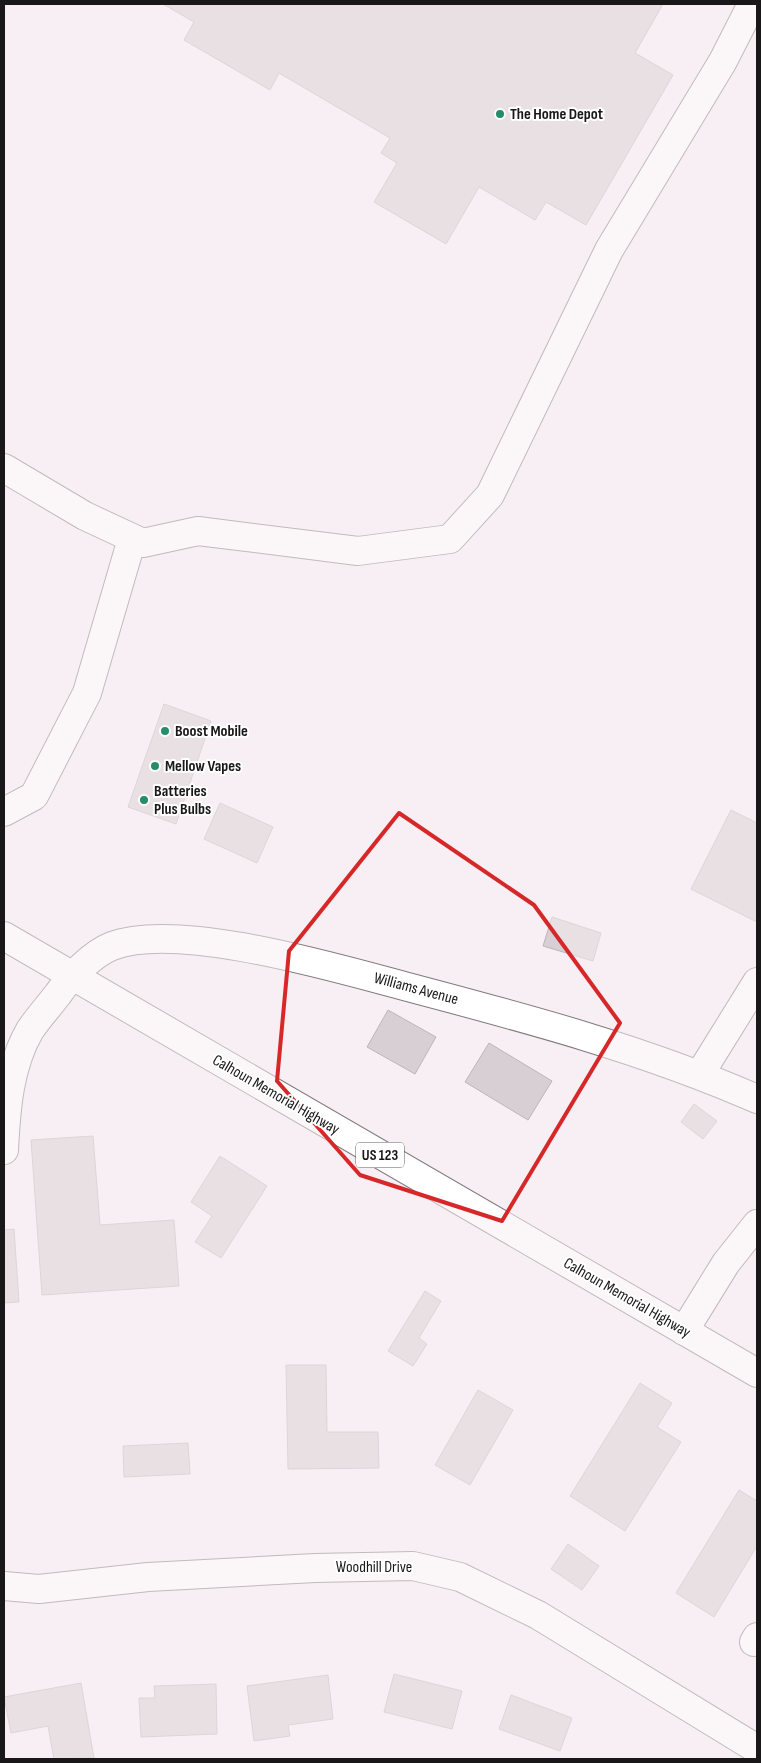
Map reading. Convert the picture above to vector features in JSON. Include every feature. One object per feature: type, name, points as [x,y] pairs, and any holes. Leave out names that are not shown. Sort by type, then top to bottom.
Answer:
[{"type":"main road","points":[[4,468],[85,516],[143,543],[198,531],[358,551],[450,539],[490,495],[610,250],[723,61],[752,4]]},
{"type":"main road","points":[[4,812],[34,796],[86,693],[132,539]]},
{"type":"main road","name":"Calhoun Memorial Highway","points":[[4,936],[757,1373]]},
{"type":"main road","name":"Williams Avenue","points":[[4,1150],[10,1056],[72,975],[111,947],[144,939],[210,943],[318,963],[574,1031],[700,1074],[757,1100]]},
{"type":"main road","points":[[700,1074],[757,982]]},
{"type":"main road","points":[[684,1331],[726,1263],[757,1224]]},
{"type":"main road","name":"Woodhill Drive","points":[[4,1586],[39,1589],[158,1576],[314,1568],[413,1566],[460,1577],[538,1615],[757,1749]]},
{"type":"highlighted area","points":[[399,813],[534,905],[620,1023],[502,1221],[360,1175],[277,1081],[289,951]]},
{"type":"building","name":"The Home Depot","points":[[163,4],[663,4],[635,53],[673,75],[586,225],[546,202],[535,220],[479,187],[446,244],[374,202],[397,163],[381,153],[390,138],[279,73],[270,90],[184,40],[194,22]]},
{"type":"building","points":[[164,704],[211,721],[176,824],[128,807]]},
{"type":"building","points":[[220,803],[273,827],[257,863],[204,839]]},
{"type":"building","points":[[731,810],[757,823],[757,922],[691,889]]},
{"type":"building","points":[[552,917],[601,933],[593,961],[543,946]]},
{"type":"building","points":[[388,1010],[436,1037],[415,1074],[367,1047]]},
{"type":"building","points":[[489,1043],[552,1081],[528,1120],[465,1082]]},
{"type":"building","points":[[694,1104],[717,1121],[703,1139],[681,1122]]},
{"type":"building","points":[[93,1136],[100,1225],[174,1220],[179,1286],[42,1295],[31,1140]]},
{"type":"building","points":[[220,1156],[267,1186],[221,1258],[195,1242],[212,1216],[191,1202]]},
{"type":"building","points":[[14,1229],[19,1302],[4,1303],[4,1230]]},
{"type":"building","points":[[425,1291],[441,1301],[419,1338],[427,1344],[413,1366],[388,1351]]},
{"type":"building","points":[[286,1365],[326,1365],[327,1432],[378,1432],[379,1468],[288,1469]]},
{"type":"building","points":[[640,1383],[672,1403],[657,1427],[681,1442],[625,1531],[570,1496]]},
{"type":"building","points":[[478,1390],[513,1410],[470,1485],[435,1465]]},
{"type":"building","points":[[188,1443],[190,1474],[124,1477],[123,1446]]},
{"type":"building","points":[[739,1490],[757,1501],[757,1546],[714,1617],[676,1593]]},
{"type":"building","points":[[568,1544],[599,1566],[582,1590],[551,1569]]},
{"type":"building","points":[[394,1674],[462,1691],[452,1729],[384,1712]]},
{"type":"building","points":[[328,1675],[333,1719],[288,1725],[290,1736],[254,1741],[247,1686]]},
{"type":"building","points":[[81,1683],[94,1758],[54,1759],[48,1726],[11,1733],[4,1697]]},
{"type":"building","points":[[216,1684],[217,1734],[141,1737],[139,1698],[155,1698],[154,1686]]},
{"type":"building","points":[[511,1695],[572,1718],[560,1751],[499,1729]]},
{"type":"place","name":"The Home Depot","points":[[500,114]]},
{"type":"place","name":"Boost Mobile","points":[[165,731]]},
{"type":"place","name":"Mellow Vapes","points":[[155,766]]},
{"type":"place","name":"Batteries Plus Bulbs","points":[[144,800]]}]
